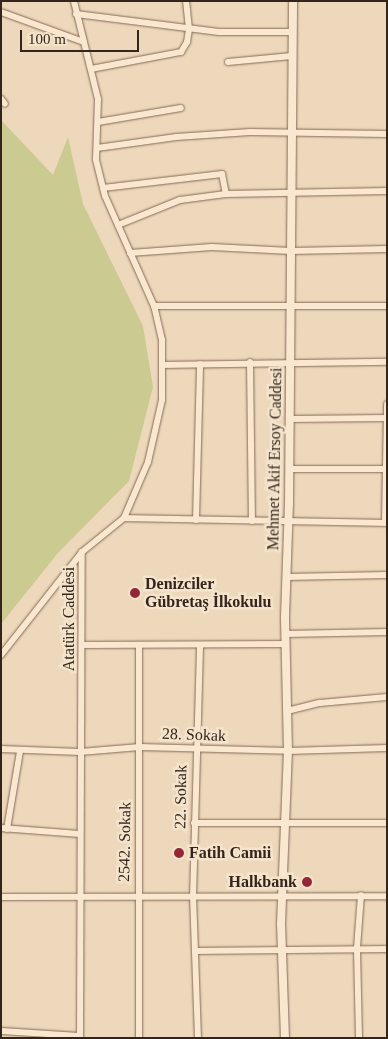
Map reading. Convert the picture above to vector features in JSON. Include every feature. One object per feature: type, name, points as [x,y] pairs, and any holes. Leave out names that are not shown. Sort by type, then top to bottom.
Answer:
[{"type":"street","name":"Atatürk Caddesi","points":[[74,1],[98,99],[96,148],[103,188],[154,306],[162,340],[163,365],[162,400],[148,462],[124,518],[82,552],[84,645],[80,752],[80,1037]]},
{"type":"street","points":[[91,68],[181,52],[187,42],[189,29],[186,1]]},
{"type":"street","name":"Mehmet Akif Ersoy Caddesi","points":[[285,1038],[282,898],[288,751],[285,634],[290,419],[292,1]]},
{"type":"street","points":[[1,12],[84,42]]},
{"type":"street","points":[[76,14],[189,29],[253,34],[292,32]]},
{"type":"street","points":[[228,62],[292,56]]},
{"type":"street","points":[[98,122],[181,108]]},
{"type":"street","points":[[96,148],[176,136],[250,132],[387,134]]},
{"type":"street","points":[[103,188],[222,174],[226,194]]},
{"type":"street","points":[[118,225],[180,200],[226,194],[387,191]]},
{"type":"street","points":[[130,253],[212,247],[291,251],[387,250]]},
{"type":"street","points":[[154,306],[387,306]]},
{"type":"street","points":[[163,365],[290,361],[387,362]]},
{"type":"street","points":[[250,362],[252,521]]},
{"type":"street","points":[[196,520],[200,364]]},
{"type":"street","points":[[124,518],[386,523],[387,404]]},
{"type":"street","points":[[290,419],[387,418]]},
{"type":"street","points":[[289,469],[386,469]]},
{"type":"street","points":[[1,655],[82,552]]},
{"type":"street","points":[[286,577],[387,576]]},
{"type":"street","points":[[285,634],[387,632]]},
{"type":"street","points":[[84,645],[139,647],[285,644]]},
{"type":"street","name":"22. Sokak","points":[[198,1038],[193,898],[200,646]]},
{"type":"street","name":"2542. Sokak","points":[[139,647],[139,1038]]},
{"type":"street","points":[[287,711],[320,702],[387,697]]},
{"type":"street","name":"28. Sokak","points":[[1,748],[20,751],[80,752],[140,747],[288,751],[387,748]]},
{"type":"street","points":[[20,751],[4,828],[80,834]]},
{"type":"street","points":[[194,822],[387,823]]},
{"type":"street","points":[[359,1038],[357,948],[362,896]]},
{"type":"street","points":[[1,897],[282,898],[387,896]]},
{"type":"street","points":[[195,951],[387,949]]},
{"type":"street","points":[[1,1031],[80,1037]]},
{"type":"shaded area","points":[[1,120],[53,175],[68,137],[83,204],[143,326],[153,387],[129,481],[58,553],[1,624]]},
{"type":"place","name":"Denizciler Gübretaş İlkokulu","points":[[135,593]]},
{"type":"place","name":"Fatih Camii","points":[[179,853]]},
{"type":"place","name":"Halkbank","points":[[307,882]]}]
